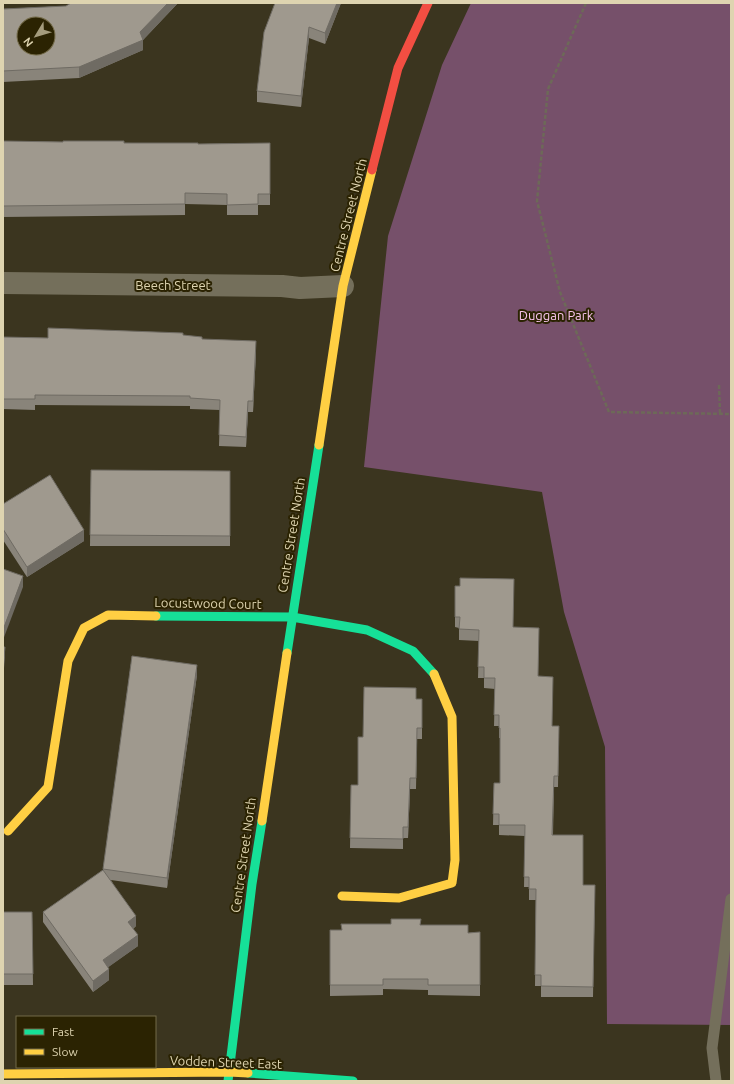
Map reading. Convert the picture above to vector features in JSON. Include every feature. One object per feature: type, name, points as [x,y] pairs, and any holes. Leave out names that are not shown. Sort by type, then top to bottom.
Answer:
[{"type":"street","name":"Centre Street North","points":[[228,1077],[252,884],[343,286],[398,68],[428,3]]},
{"type":"street","name":"Beech Street","points":[[3,284],[282,286],[300,288],[343,286]]},
{"type":"street","name":"Locustwood Court","points":[[8,831],[48,787],[68,661],[84,628],[108,615],[292,617],[367,630],[413,651],[433,671],[452,717],[455,860],[452,883],[398,898],[342,896]]},
{"type":"street","name":"Vodden Street East","points":[[3,1074],[228,1077],[353,1081]]},
{"type":"lane","points":[[716,1081],[712,1048],[731,899]]},
{"type":"path","points":[[586,3],[548,89],[537,201],[560,292],[609,412],[731,414]]},
{"type":"path","points":[[719,385],[720,413]]},
{"type":"green space","name":"Duggan Park","points":[[471,3],[731,3],[731,1025],[607,1024],[605,747],[564,612],[542,492],[364,467],[388,236],[442,65]]},
{"type":"building","points":[[71,3],[168,3],[140,32],[143,40],[79,67],[3,71],[3,9],[66,6]]},
{"type":"building","points":[[275,3],[337,3],[325,33],[309,27],[301,96],[257,91],[264,32]]},
{"type":"building","points":[[3,141],[124,141],[124,143],[198,144],[270,143],[270,194],[258,194],[258,204],[227,205],[227,194],[185,193],[185,204],[3,206]]},
{"type":"building","points":[[48,328],[183,333],[183,335],[202,337],[202,339],[256,341],[253,401],[248,401],[246,437],[219,435],[220,400],[190,398],[190,396],[35,395],[35,399],[3,399],[3,337],[48,338]]},
{"type":"building","points":[[91,470],[230,471],[230,536],[90,535]]},
{"type":"building","points":[[50,475],[84,530],[27,567],[3,529],[3,504]]},
{"type":"building","points":[[3,569],[23,576],[3,630]]},
{"type":"building","points":[[460,578],[514,579],[513,627],[539,628],[538,676],[553,677],[552,726],[559,726],[558,776],[554,776],[552,835],[583,835],[583,885],[595,885],[593,987],[541,986],[541,975],[535,975],[536,889],[529,889],[529,877],[524,877],[525,825],[499,825],[499,814],[493,814],[494,783],[500,783],[499,715],[494,715],[495,678],[484,678],[484,667],[478,667],[479,630],[459,629],[460,617],[455,617],[455,586],[460,586]]},
{"type":"building","points":[[3,647],[5,647],[3,667]]},
{"type":"building","points":[[132,656],[197,665],[167,878],[103,869]]},
{"type":"building","points":[[364,687],[416,688],[416,699],[422,699],[422,728],[417,728],[416,778],[410,778],[408,827],[403,827],[403,839],[350,838],[351,785],[358,785],[358,737],[363,737]]},
{"type":"building","points":[[103,870],[136,916],[128,922],[138,935],[103,960],[109,969],[93,981],[43,912]]},
{"type":"building","points":[[3,912],[32,912],[33,974],[3,974]]},
{"type":"building","points":[[391,919],[421,919],[420,925],[468,925],[468,933],[480,932],[480,985],[428,985],[428,979],[383,979],[383,985],[330,985],[330,930],[342,930],[341,924],[391,924]]},
{"type":"traffic: fast","points":[[287,653],[319,445]]},
{"type":"traffic: fast","points":[[156,616],[292,617],[367,630],[413,651],[434,674]]},
{"type":"traffic: fast","points":[[228,1081],[252,884],[262,821]]},
{"type":"traffic: fast","points":[[248,1073],[353,1081]]},
{"type":"traffic: slow","points":[[319,445],[343,286],[372,170]]},
{"type":"traffic: slow","points":[[8,831],[48,787],[68,661],[84,628],[108,615],[156,616]]},
{"type":"traffic: slow","points":[[262,821],[287,653]]},
{"type":"traffic: slow","points":[[342,896],[399,898],[452,883],[455,860],[452,717],[434,674]]},
{"type":"traffic: slow","points":[[3,1074],[248,1073]]},
{"type":"traffic: jam","points":[[372,170],[398,68],[428,3]]}]
